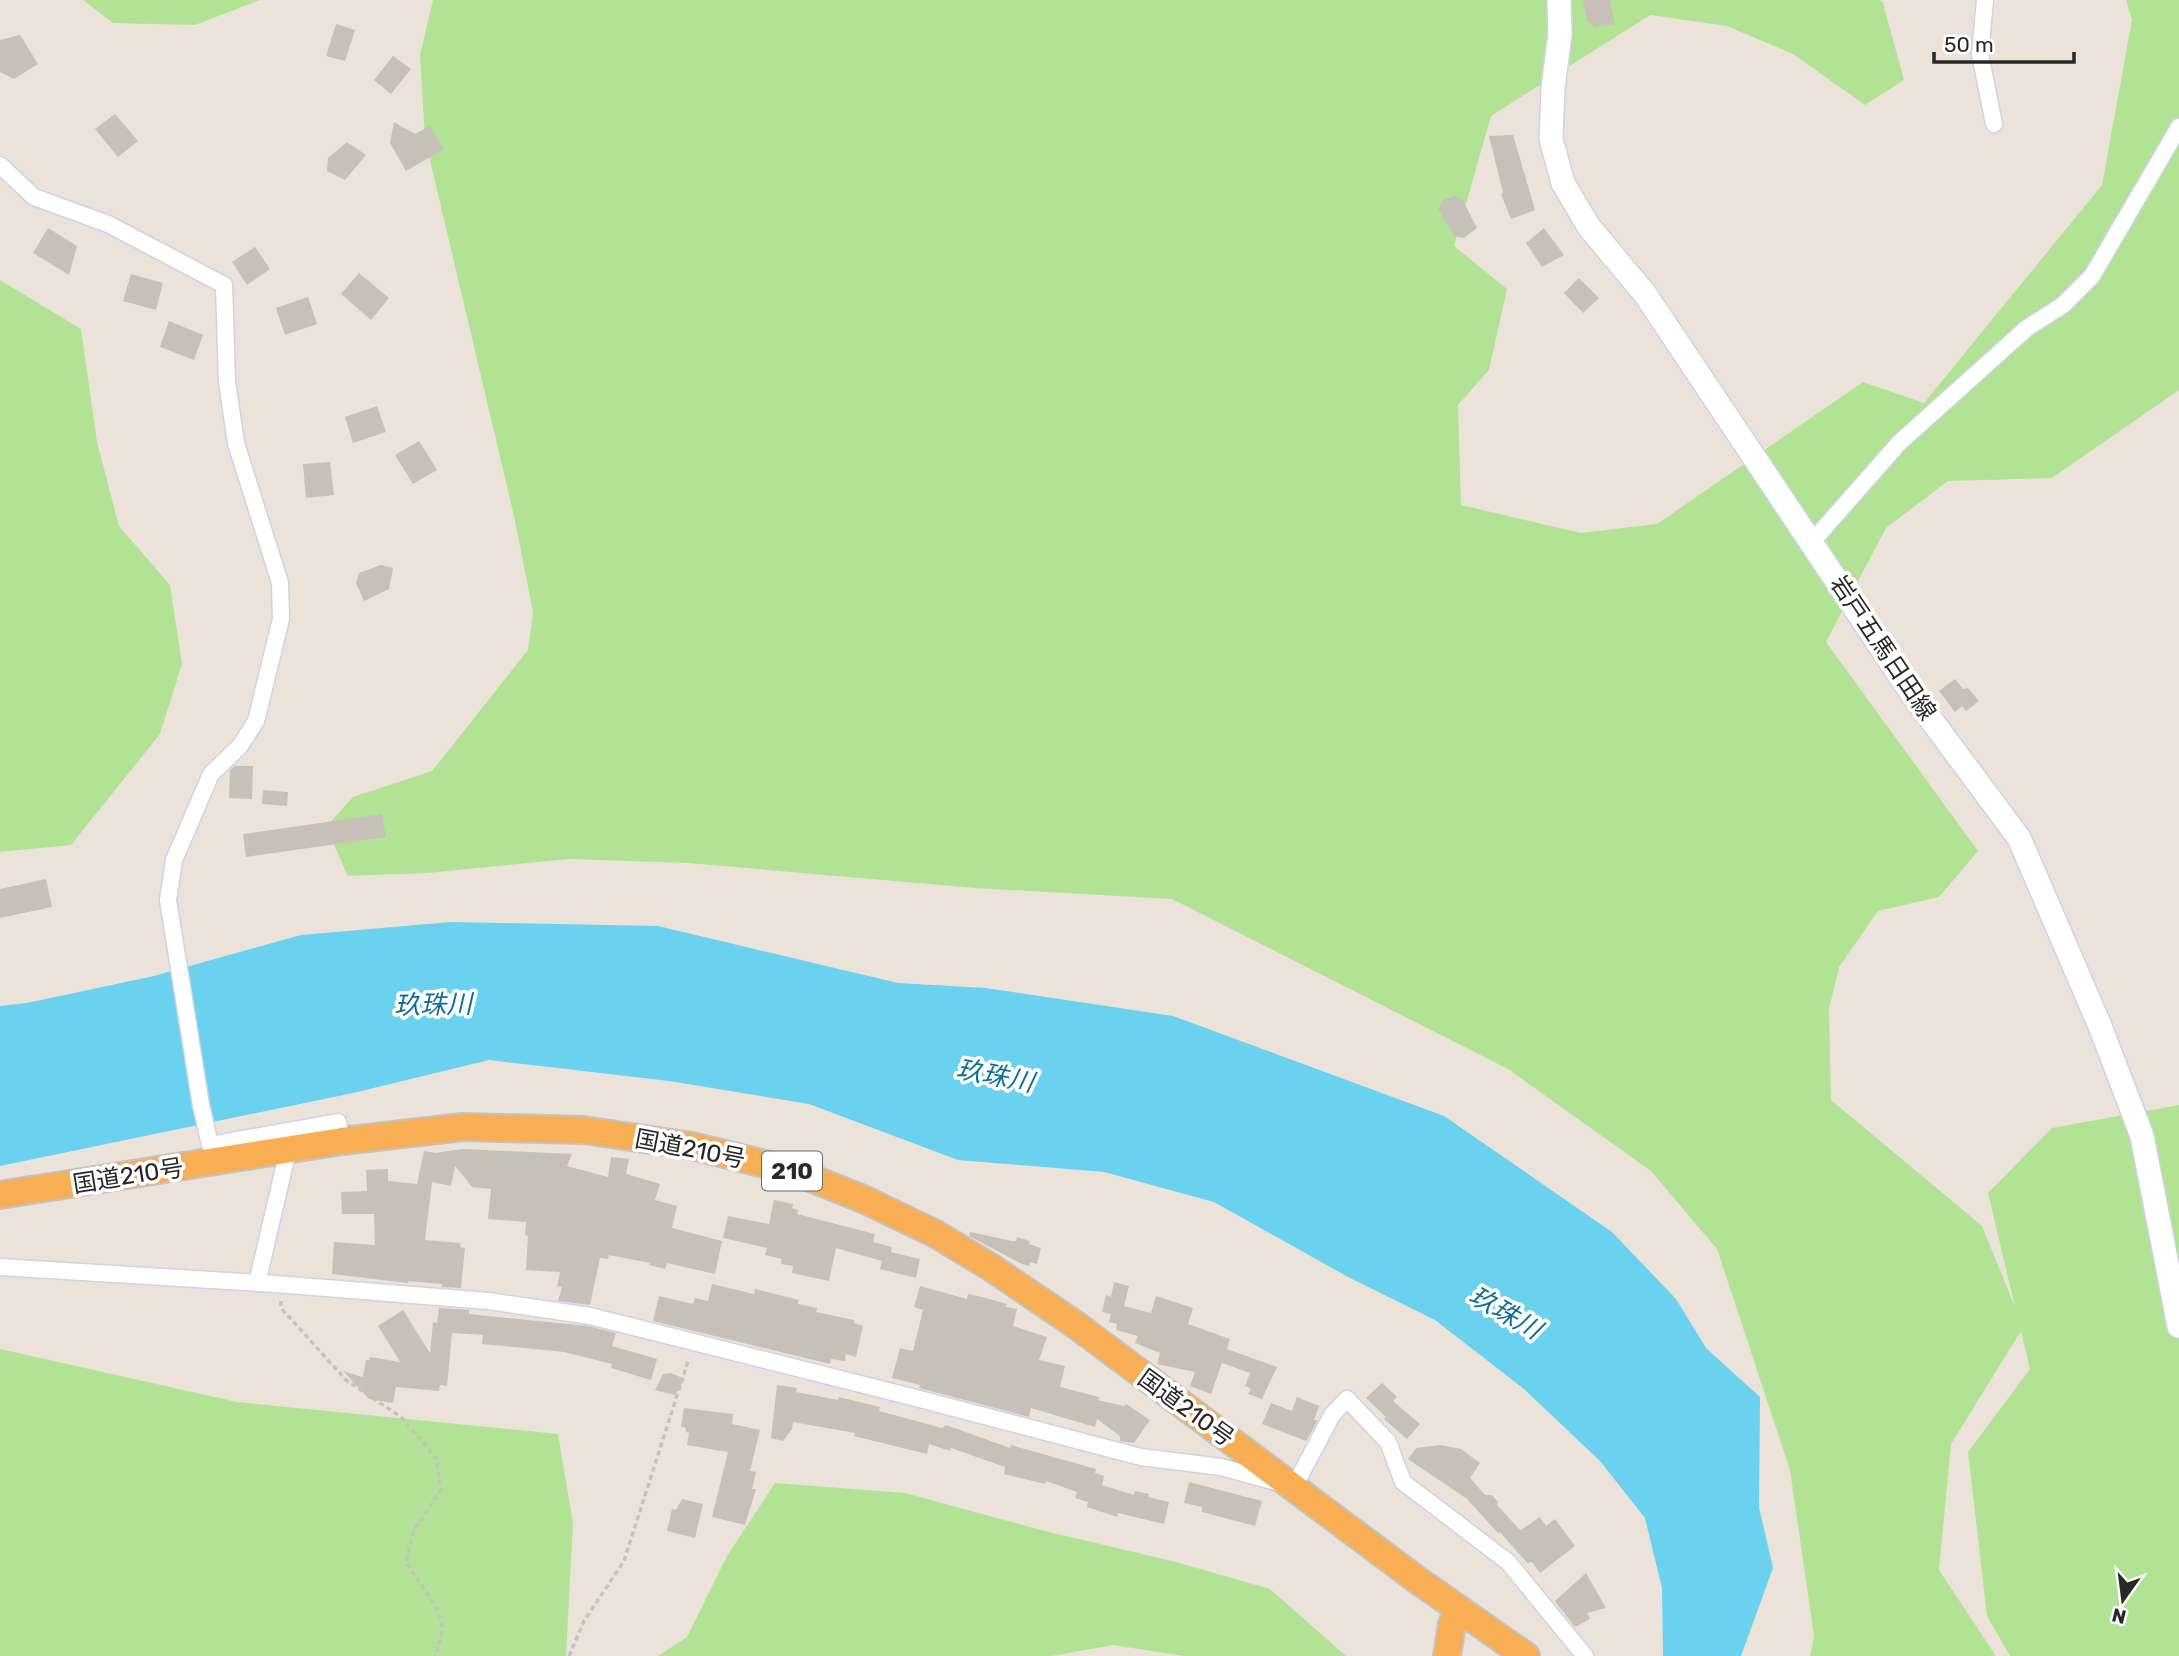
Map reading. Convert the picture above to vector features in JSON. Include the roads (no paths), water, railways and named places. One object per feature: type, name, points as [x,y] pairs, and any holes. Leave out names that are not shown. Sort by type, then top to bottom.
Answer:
[{"type":"highway","name":"国道210号","points":[[0,1195],[342,1141],[463,1127],[583,1130],[692,1146],[793,1171],[863,1199],[936,1234],[992,1268],[1076,1325],[1459,1610]]},
{"type":"highway","name":"210","points":[[1459,1610],[1516,1649]]},
{"type":"highway","points":[[1447,1656],[1452,1624],[1459,1610]]},
{"type":"main road","name":"岩戸五馬日田線","points":[[1559,0],[1560,34],[1553,88],[1551,139],[1563,183],[1589,227],[1646,294],[1915,698],[2019,838],[2100,1026],[2141,1136],[2179,1326]]},
{"type":"street","points":[[1985,0],[1980,54],[1994,124]]},
{"type":"street","points":[[1811,543],[1899,443],[2028,328],[2063,305],[2092,276],[2179,127]]},
{"type":"street","points":[[0,165],[34,197],[108,224],[224,285],[227,383],[236,443],[280,583],[281,619],[257,721],[240,746],[211,774],[174,860],[168,900],[201,1105],[211,1145],[338,1122],[342,1141]]},
{"type":"street","points":[[257,1283],[288,1151]]},
{"type":"street","points":[[0,1267],[276,1284],[488,1301],[590,1317],[1141,1457],[1221,1467],[1294,1487],[1332,1415],[1347,1399],[1388,1442],[1403,1482],[1508,1562],[1585,1656]]},
{"type":"water","name":"玖珠川","points":[[451,922],[658,926],[898,983],[986,988],[1173,1016],[1444,1116],[1612,1232],[1676,1299],[1706,1348],[1760,1397],[1759,1507],[1773,1568],[1741,1656],[1663,1656],[1662,1588],[1645,1518],[1600,1461],[1524,1389],[1435,1320],[1348,1277],[1214,1202],[1104,1172],[958,1160],[809,1104],[669,1081],[489,1060],[353,1093],[0,1166],[0,1006],[27,1003],[154,976],[301,935]]}]
